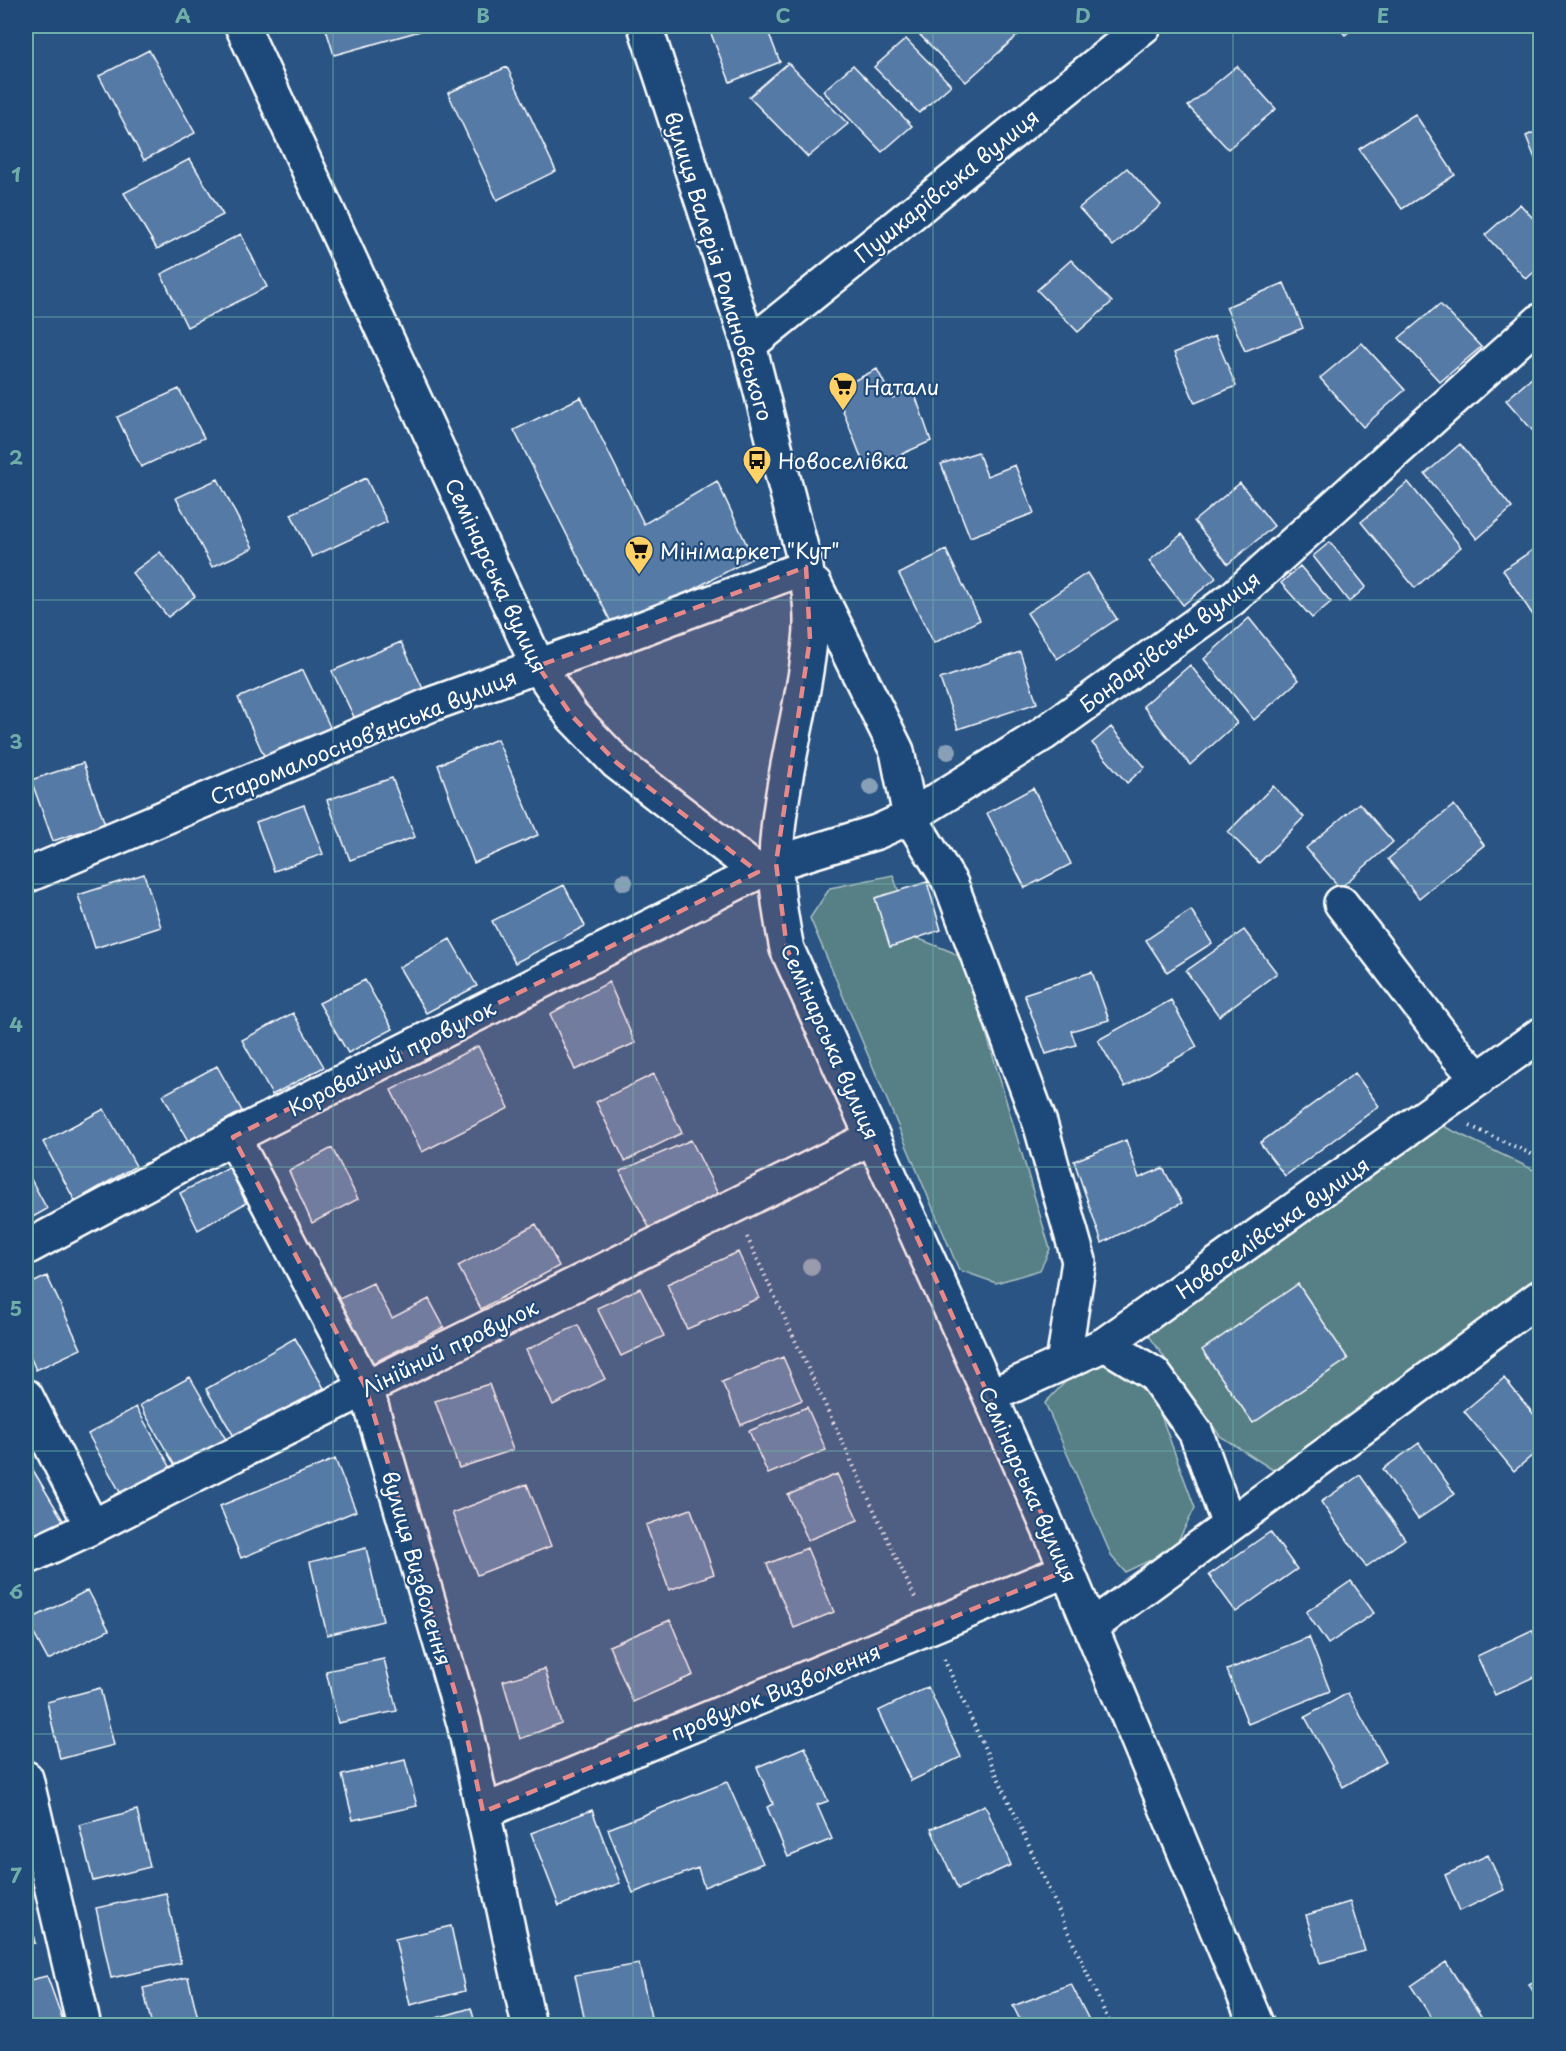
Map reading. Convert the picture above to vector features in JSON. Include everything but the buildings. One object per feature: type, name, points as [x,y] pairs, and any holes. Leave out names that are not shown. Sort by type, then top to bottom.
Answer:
[{"type":"street","name":"Семінарська вулиця","points":[[242,26],[538,666],[572,716],[617,763],[767,867],[787,949],[1067,1570],[1257,2025]]},
{"type":"street","name":"вулиця Валерія Романовського","points":[[645,26],[749,345],[806,567],[811,605],[810,639],[782,802],[767,867]]},
{"type":"street","name":"Пушкарівська вулиця","points":[[749,345],[1144,26]]},
{"type":"street","name":"Бондарівська вулиця","points":[[767,867],[877,832],[910,818],[1043,734],[1233,598],[1540,321]]},
{"type":"street","name":"Старомалооснов’янська вулиця","points":[[26,876],[432,704],[806,567]]},
{"type":"street","points":[[806,567],[897,751],[910,818],[951,884],[1040,1123],[1079,1262],[1063,1363]]},
{"type":"street","name":"Коровайний провулок","points":[[26,1248],[233,1137],[767,867]]},
{"type":"street","points":[[1341,903],[1457,1055],[1479,1080]]},
{"type":"street","name":"Новоселівська вулиця","points":[[990,1396],[1105,1344],[1540,1035]]},
{"type":"street","name":"вулиця Визволення","points":[[233,1137],[366,1388],[464,1724],[529,2025]]},
{"type":"street","name":"Лінійний провулок","points":[[26,1558],[873,1137]]},
{"type":"street","points":[[1091,1627],[1540,1297]]},
{"type":"street","points":[[1105,1344],[1154,1374],[1196,1433],[1229,1526]]},
{"type":"street","points":[[26,1396],[92,1527]]},
{"type":"street","name":"провулок Визволення","points":[[483,1812],[1067,1570]]},
{"type":"street","points":[[26,1778],[84,2025]]},
{"type":"path","points":[[1437,1110],[1540,1158]]},
{"type":"highlighted area","points":[[806,567],[810,639],[776,863],[787,949],[1067,1570],[483,1812],[464,1723],[366,1388],[233,1137],[758,872],[617,763],[572,716],[538,666]]},
{"type":"green space","points":[[893,875],[914,937],[952,952],[965,961],[1050,1249],[1040,1270],[996,1283],[959,1270],[810,918],[830,888]]},
{"type":"green space","points":[[1443,1126],[1540,1173],[1540,1280],[1273,1470],[1220,1436],[1147,1333]]},
{"type":"green space","points":[[1108,1359],[1149,1383],[1195,1508],[1174,1549],[1125,1572],[1112,1557],[1045,1403],[1071,1376]]},
{"type":"place","name":"Натали","points":[[843,412]]},
{"type":"place","name":"Новоселівка","points":[[757,486]]},
{"type":"place","name":"Мінімаркет \"Кут\"","points":[[639,576]]}]
